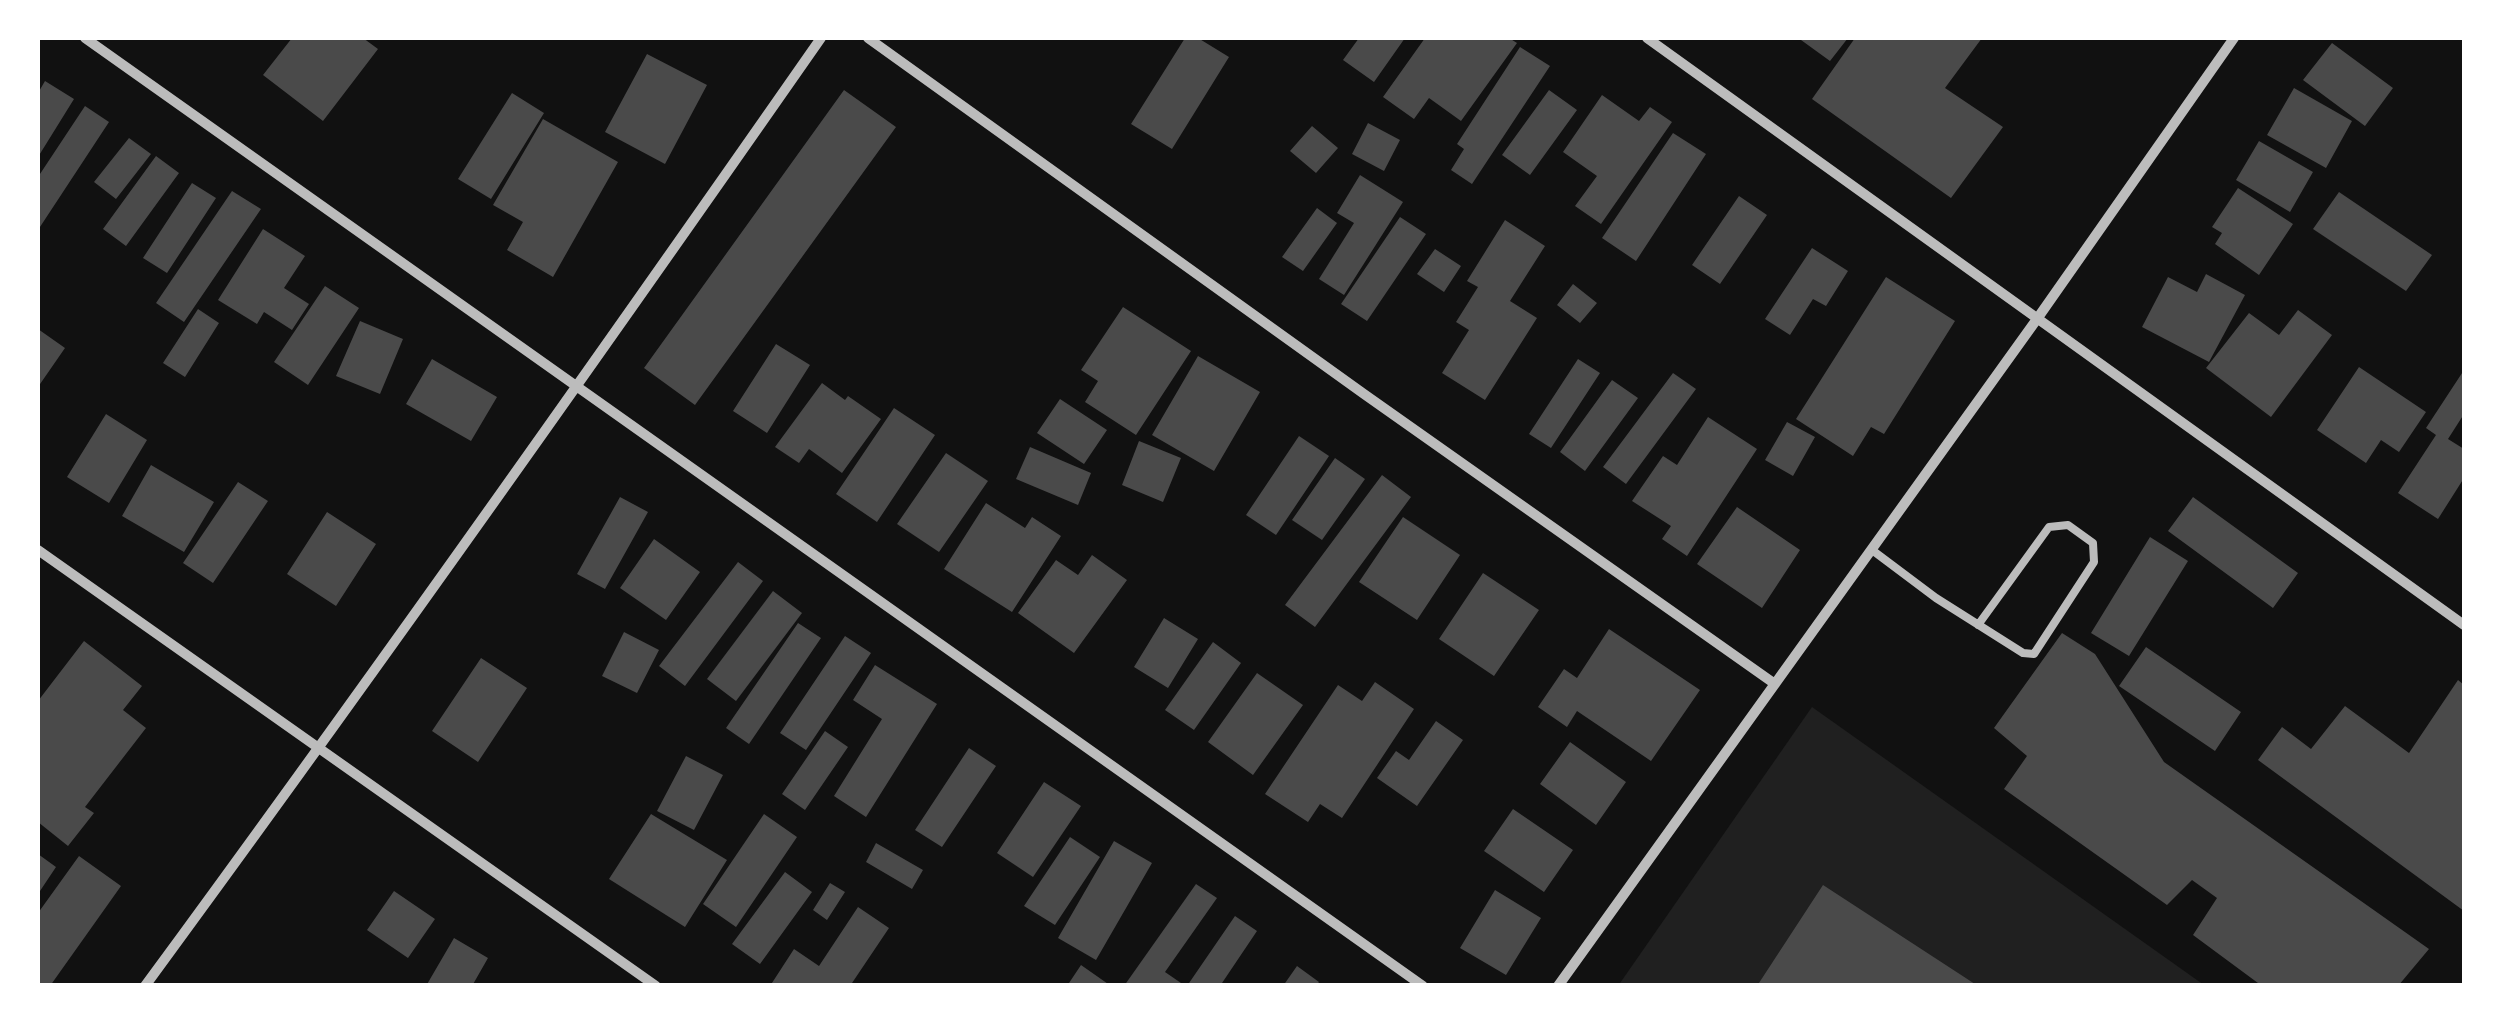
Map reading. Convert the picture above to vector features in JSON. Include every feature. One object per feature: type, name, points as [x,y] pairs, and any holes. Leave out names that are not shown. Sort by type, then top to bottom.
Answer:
[{"type":"street","points":[[84,38],[1422,986]]},
{"type":"street","points":[[145,986],[320,748],[821,38]]},
{"type":"street","points":[[868,38],[1775,684]]},
{"type":"street","points":[[1647,38],[2464,625]]},
{"type":"street","points":[[1558,986],[2234,38]]},
{"type":"street","points":[[38,550],[656,986]]},
{"type":"lane","points":[[1872,550],[1978,625],[2023,653],[2034,654],[2094,562],[2093,542],[2068,525],[2049,527],[1978,625]]},
{"type":"shaded area","points":[[1812,707],[2204,985],[1618,986]]},
{"type":"building","points":[[292,38],[363,38],[378,49],[323,121],[263,75]]},
{"type":"building","points":[[1185,38],[1198,38],[1229,57],[1172,149],[1131,124]]},
{"type":"building","points":[[1359,38],[1405,38],[1374,82],[1343,60]]},
{"type":"building","points":[[1425,38],[1509,38],[1517,43],[1461,121],[1429,98],[1414,119],[1383,97]]},
{"type":"building","points":[[1803,38],[1848,38],[1830,61]]},
{"type":"building","points":[[1855,38],[1982,38],[1945,88],[2003,127],[1951,198],[1812,99]]},
{"type":"building","points":[[2332,43],[2393,88],[2365,126],[2303,80]]},
{"type":"building","points":[[1520,47],[1550,66],[1472,184],[1451,170],[1464,149],[1457,144]]},
{"type":"building","points":[[647,54],[707,85],[665,164],[605,132]]},
{"type":"building","points":[[45,81],[74,99],[38,157],[38,93]]},
{"type":"building","points":[[2294,88],[2352,121],[2326,168],[2267,135]]},
{"type":"building","points":[[844,90],[896,127],[695,405],[644,368]]},
{"type":"building","points":[[1549,90],[1577,110],[1530,175],[1502,155]]},
{"type":"building","points":[[512,93],[544,113],[491,199],[458,179]]},
{"type":"building","points":[[1602,95],[1639,121],[1650,107],[1672,122],[1601,224],[1575,206],[1597,176],[1563,152]]},
{"type":"building","points":[[85,106],[109,122],[38,230],[38,177]]},
{"type":"building","points":[[543,119],[618,162],[553,277],[507,250],[523,222],[493,205]]},
{"type":"building","points":[[1368,123],[1400,140],[1384,171],[1352,154]]},
{"type":"building","points":[[1312,126],[1338,148],[1316,173],[1290,151]]},
{"type":"building","points":[[1673,133],[1706,154],[1636,261],[1602,238]]},
{"type":"building","points":[[129,138],[151,154],[116,199],[94,182]]},
{"type":"building","points":[[2259,141],[2313,172],[2290,212],[2236,180]]},
{"type":"building","points":[[156,156],[179,173],[126,246],[103,229]]},
{"type":"building","points":[[1360,175],[1403,202],[1344,295],[1319,279],[1354,223],[1337,213]]},
{"type":"building","points":[[192,183],[216,198],[167,273],[143,258]]},
{"type":"building","points":[[2238,188],[2293,224],[2259,275],[2215,244],[2222,233],[2212,227]]},
{"type":"building","points":[[232,191],[261,209],[184,322],[156,303]]},
{"type":"building","points":[[2339,192],[2432,255],[2406,291],[2313,229]]},
{"type":"building","points":[[1739,196],[1767,215],[1720,284],[1692,265]]},
{"type":"building","points":[[1317,208],[1337,223],[1303,271],[1282,257]]},
{"type":"building","points":[[1400,217],[1426,234],[1367,321],[1341,304]]},
{"type":"building","points":[[1505,220],[1545,246],[1510,301],[1537,318],[1485,400],[1442,373],[1469,330],[1456,322],[1478,287],[1467,281]]},
{"type":"building","points":[[263,229],[305,256],[284,288],[309,304],[292,330],[264,312],[257,324],[218,300]]},
{"type":"building","points":[[1812,248],[1848,271],[1826,306],[1813,299],[1790,335],[1765,319]]},
{"type":"building","points":[[1435,249],[1461,266],[1444,292],[1417,274]]},
{"type":"building","points":[[2206,274],[2245,295],[2209,362],[2142,327],[2168,277],[2197,292]]},
{"type":"building","points":[[1886,277],[1955,321],[1884,434],[1871,427],[1853,456],[1796,419]]},
{"type":"building","points":[[1573,284],[1597,303],[1580,323],[1557,305]]},
{"type":"building","points":[[325,286],[359,308],[308,385],[274,362]]},
{"type":"building","points":[[1123,307],[1191,351],[1136,435],[1085,402],[1098,381],[1081,370]]},
{"type":"building","points":[[198,309],[219,323],[185,377],[163,363]]},
{"type":"building","points":[[2298,310],[2332,335],[2271,417],[2206,368],[2249,313],[2279,335]]},
{"type":"building","points":[[360,321],[403,339],[380,394],[336,376]]},
{"type":"building","points":[[38,329],[65,348],[38,387]]},
{"type":"building","points":[[776,344],[810,365],[767,433],[733,411]]},
{"type":"building","points":[[1198,356],[1260,392],[1214,471],[1152,435]]},
{"type":"building","points":[[432,359],[497,397],[471,441],[406,404]]},
{"type":"building","points":[[1578,359],[1600,373],[1551,448],[1529,434]]},
{"type":"building","points":[[2359,367],[2426,412],[2399,452],[2381,440],[2366,463],[2317,430]]},
{"type":"building","points":[[2464,370],[2464,414],[2448,439],[2464,449],[2464,478],[2438,519],[2398,493],[2436,435],[2426,428]]},
{"type":"building","points":[[1673,373],[1696,389],[1626,484],[1603,467]]},
{"type":"building","points":[[1612,380],[1638,398],[1585,471],[1560,452]]},
{"type":"building","points":[[822,383],[881,419],[842,473],[809,449],[799,463],[775,447]]},
{"type":"building","points":[[1060,399],[1107,430],[1084,464],[1037,433]]},
{"type":"building","points":[[894,408],[935,435],[877,522],[836,494]]},
{"type":"building","points":[[106,414],[147,440],[109,503],[67,477]]},
{"type":"building","points":[[1708,417],[1757,449],[1687,556],[1662,539],[1671,526],[1632,501],[1663,456],[1677,465]]},
{"type":"building","points":[[1787,422],[1815,437],[1793,476],[1765,460]]},
{"type":"building","points":[[1299,436],[1329,456],[1276,535],[1246,515]]},
{"type":"building","points":[[1139,441],[1181,458],[1163,502],[1122,485]]},
{"type":"building","points":[[1030,447],[1091,473],[1078,505],[1016,479]]},
{"type":"building","points":[[946,453],[988,481],[939,552],[897,524]]},
{"type":"building","points":[[1335,458],[1365,479],[1322,540],[1292,520]]},
{"type":"building","points":[[151,465],[214,502],[184,552],[122,516]]},
{"type":"building","points":[[1382,475],[1411,497],[1315,627],[1285,605]]},
{"type":"building","points":[[238,482],[268,501],[213,583],[183,563]]},
{"type":"building","points":[[620,497],[648,512],[605,589],[577,574]]},
{"type":"building","points":[[2193,497],[2298,573],[2273,608],[2168,531]]},
{"type":"building","points":[[986,503],[1025,528],[1032,517],[1061,536],[1012,612],[944,569]]},
{"type":"building","points":[[1737,507],[1800,550],[1762,608],[1697,564]]},
{"type":"building","points":[[327,512],[376,544],[336,606],[287,574]]},
{"type":"building","points":[[1403,517],[1460,555],[1417,620],[1359,582]]},
{"type":"building","points":[[2150,537],[2188,561],[2129,656],[2091,633]]},
{"type":"building","points":[[654,539],[700,572],[666,620],[620,588]]},
{"type":"building","points":[[1092,555],[1127,580],[1074,653],[1018,613],[1056,560],[1078,575]]},
{"type":"building","points":[[738,562],[763,581],[685,686],[659,666]]},
{"type":"building","points":[[1483,573],[1539,610],[1494,676],[1439,639]]},
{"type":"building","points":[[773,591],[802,613],[736,701],[707,679]]},
{"type":"building","points":[[1164,618],[1198,639],[1168,688],[1134,667]]},
{"type":"building","points":[[798,623],[821,638],[749,744],[726,728]]},
{"type":"building","points":[[1609,629],[1700,690],[1651,761],[1577,711],[1567,727],[1538,707],[1564,669],[1577,678]]},
{"type":"building","points":[[624,632],[659,650],[637,693],[602,676]]},
{"type":"building","points":[[2062,633],[2095,654],[2164,762],[2429,949],[2398,986],[2262,986],[2193,935],[2217,898],[2192,880],[2167,905],[2004,789],[2027,756],[1994,728]]},
{"type":"building","points":[[845,636],[871,653],[806,750],[780,733]]},
{"type":"building","points":[[84,641],[142,686],[123,710],[146,728],[85,807],[94,813],[68,846],[38,822],[38,701]]},
{"type":"building","points":[[1213,642],[1241,663],[1194,730],[1165,710]]},
{"type":"building","points":[[2146,647],[2241,712],[2215,751],[2119,686]]},
{"type":"building","points":[[481,658],[527,688],[478,762],[432,731]]},
{"type":"building","points":[[875,665],[937,704],[866,817],[834,796],[882,719],[853,700]]},
{"type":"building","points":[[1257,673],[1303,705],[1253,775],[1208,742]]},
{"type":"building","points":[[2458,680],[2464,685],[2464,911],[2258,760],[2282,727],[2311,749],[2345,706],[2409,753]]},
{"type":"building","points":[[1375,682],[1414,709],[1342,818],[1320,804],[1308,822],[1265,794],[1338,685],[1362,701]]},
{"type":"building","points":[[1436,721],[1463,740],[1417,806],[1377,778],[1396,751],[1409,760]]},
{"type":"building","points":[[825,731],[848,747],[805,810],[782,794]]},
{"type":"building","points":[[1570,742],[1626,782],[1596,825],[1540,784]]},
{"type":"building","points":[[969,748],[996,766],[942,847],[915,830]]},
{"type":"building","points":[[686,756],[723,775],[694,830],[657,811]]},
{"type":"building","points":[[1044,782],[1081,806],[1033,877],[997,853]]},
{"type":"building","points":[[1513,809],[1573,850],[1544,892],[1484,851]]},
{"type":"building","points":[[651,814],[727,860],[685,927],[609,879]]},
{"type":"building","points":[[764,814],[797,837],[736,927],[703,904]]},
{"type":"building","points":[[1070,837],[1100,857],[1055,925],[1024,906]]},
{"type":"building","points":[[1114,841],[1152,863],[1096,960],[1058,938]]},
{"type":"building","points":[[876,843],[923,870],[912,889],[866,862]]},
{"type":"building","points":[[38,854],[56,867],[38,894]]},
{"type":"building","points":[[79,856],[121,886],[50,986],[38,986],[38,913]]},
{"type":"building","points":[[785,872],[812,892],[760,964],[732,944]]},
{"type":"building","points":[[830,883],[845,892],[827,920],[813,910]]},
{"type":"building","points":[[1196,884],[1217,898],[1165,972],[1181,983],[1179,986],[1124,986]]},
{"type":"building","points":[[1823,885],[1978,986],[1757,986]]},
{"type":"building","points":[[1495,890],[1541,918],[1506,975],[1460,948]]},
{"type":"building","points":[[394,891],[435,919],[408,958],[367,930]]},
{"type":"building","points":[[858,907],[889,928],[850,986],[770,986],[794,949],[819,966]]},
{"type":"building","points":[[1235,916],[1257,931],[1220,986],[1187,986]]},
{"type":"building","points":[[454,938],[488,958],[472,986],[426,986]]},
{"type":"building","points":[[1081,965],[1111,986],[1067,986]]},
{"type":"building","points":[[1297,966],[1319,982],[1316,986],[1283,986]]}]
